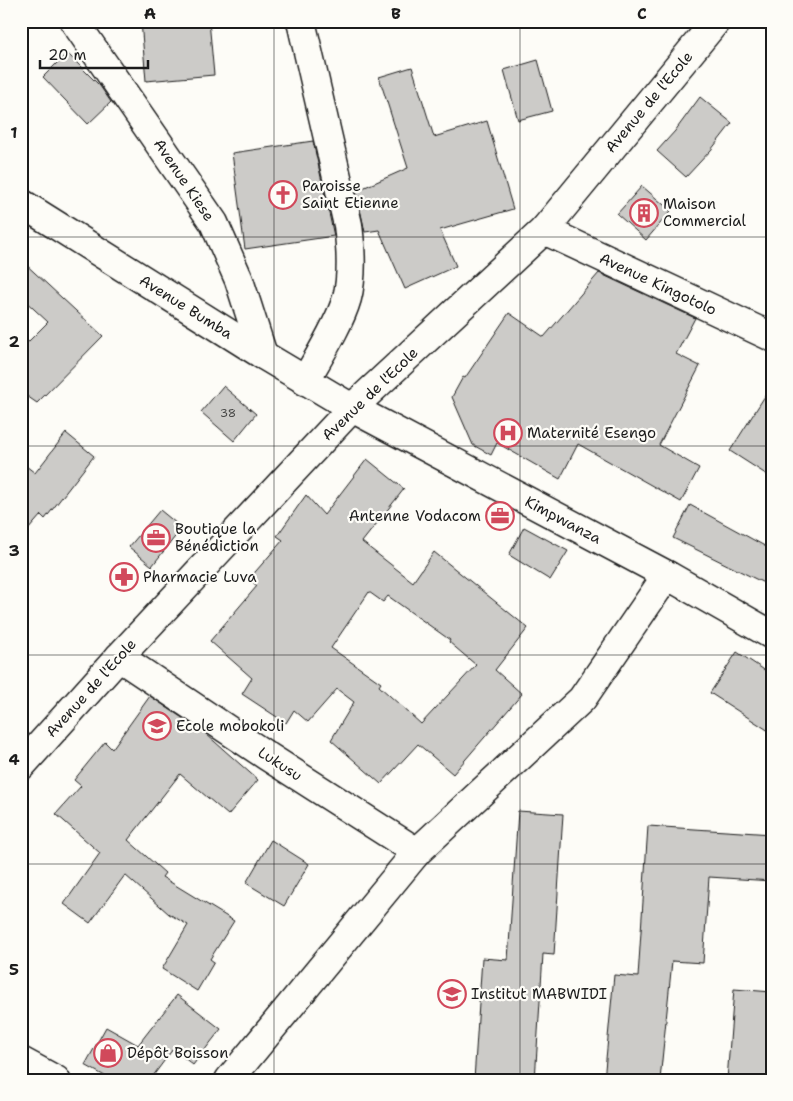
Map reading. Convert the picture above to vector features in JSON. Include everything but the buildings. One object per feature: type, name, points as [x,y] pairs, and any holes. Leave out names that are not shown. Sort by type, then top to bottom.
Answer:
[{"type":"street","name":"Avenue Kiese","points":[[74,21],[214,223],[239,280],[263,356]]},
{"type":"street","points":[[301,21],[351,247],[347,298],[341,315],[305,381]]},
{"type":"street","name":"Avenue de l'Ecole","points":[[21,766],[119,657],[352,408],[544,230],[716,21]]},
{"type":"street","name":"Avenue Bumba","points":[[21,203],[263,356],[352,408]]},
{"type":"street","name":"Avenue Kingotolo","points":[[544,230],[772,337]]},
{"type":"street","name":"Kimpwanza","points":[[352,408],[667,575],[772,635]]},
{"type":"street","points":[[230,1080],[417,852],[582,699],[667,575]]},
{"type":"street","name":"Lukusu","points":[[119,657],[267,756],[417,852]]},
{"type":"street","points":[[21,1061],[56,1080]]},
{"type":"place","name":"Paroisse Saint Etienne","points":[[283,195]]},
{"type":"place","name":"Maison Commercial","points":[[644,213]]},
{"type":"place","name":"Maternité Esengo","points":[[508,433]]},
{"type":"place","name":"Antenne Vodacom","points":[[500,516]]},
{"type":"place","name":"Boutique la Bénédiction","points":[[156,538]]},
{"type":"place","name":"Pharmacie Luva","points":[[124,577]]},
{"type":"place","name":"Ecole mobokoli","points":[[157,726]]},
{"type":"place","name":"Institut MABWIDI","points":[[452,994]]},
{"type":"place","name":"Dépôt Boisson","points":[[108,1053]]}]
